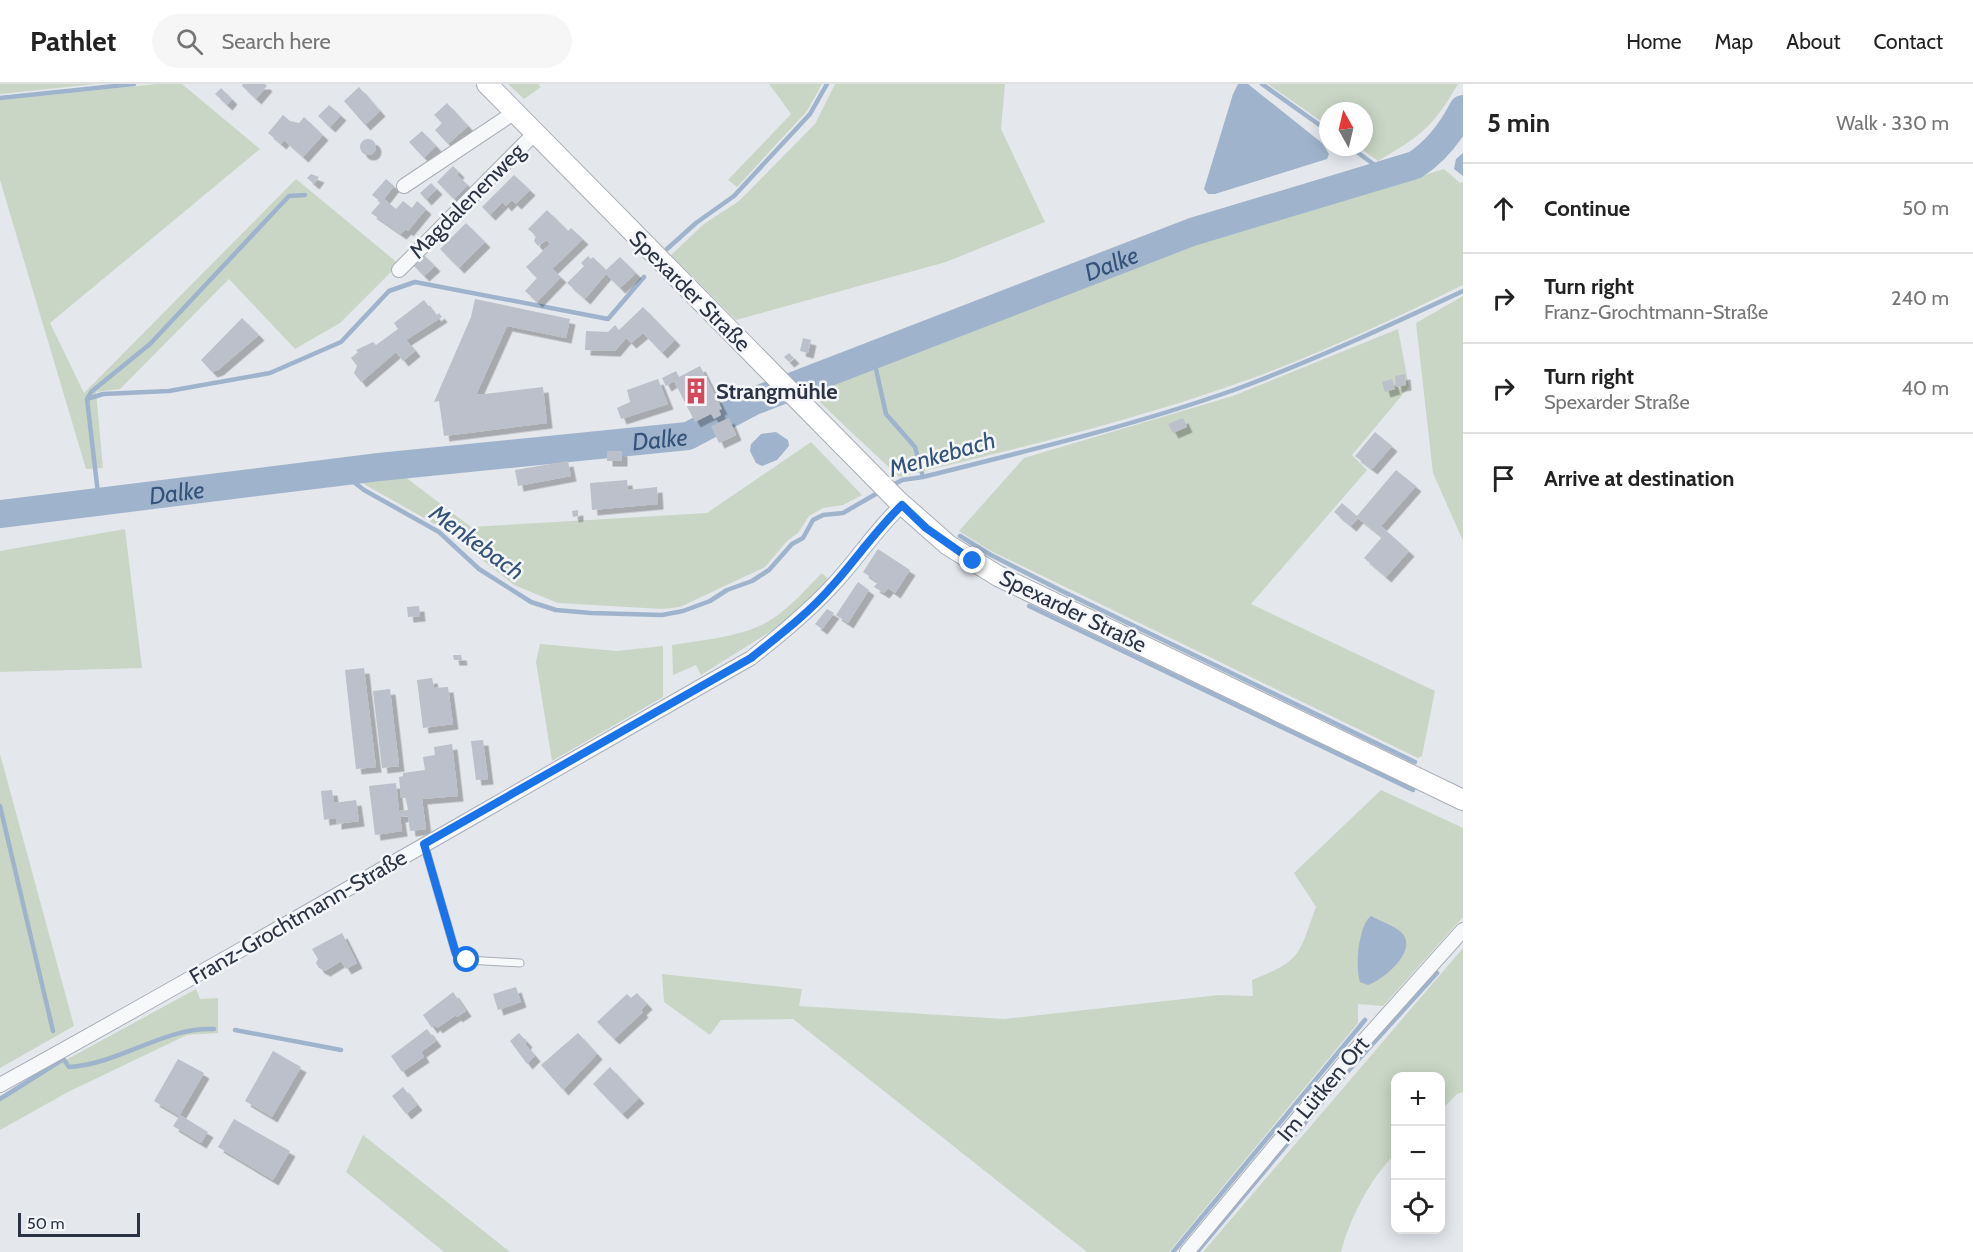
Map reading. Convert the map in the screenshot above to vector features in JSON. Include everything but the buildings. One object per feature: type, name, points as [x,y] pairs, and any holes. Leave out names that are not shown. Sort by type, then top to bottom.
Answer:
[{"type":"main road","name":"Spexarder Straße","points":[[487,84],[876,479],[948,545],[998,576],[1463,800]]},
{"type":"street","points":[[404,186],[515,112]]},
{"type":"street","name":"Magdalenenweg","points":[[399,270],[535,133]]},
{"type":"street","name":"Franz-Grochtmann-Straße","points":[[0,1084],[215,967],[424,844],[751,658],[802,616],[834,584],[899,502]]},
{"type":"street","name":"Im Lütken Ort","points":[[1187,1252],[1344,1063],[1463,930]]},
{"type":"lane","points":[[424,844],[456,954],[467,960],[520,963]]},
{"type":"green space","points":[[0,84],[97,84],[0,94]]},
{"type":"green space","points":[[157,84],[182,84],[260,149],[50,323],[84,393],[296,179],[399,264],[340,323],[295,349],[229,279],[120,389],[96,392],[103,468],[86,469],[0,180],[0,100]]},
{"type":"green space","points":[[508,84],[538,84],[541,87],[524,99]]},
{"type":"green space","points":[[769,84],[822,84],[807,111],[737,187],[728,180],[791,114]]},
{"type":"green space","points":[[835,84],[1005,84],[1001,129],[1045,222],[946,262],[736,320],[671,255],[704,224],[739,201],[815,124]]},
{"type":"green space","points":[[1268,84],[1458,84],[1441,111],[1425,129],[1378,161],[1371,156],[1373,102],[1319,102],[1319,120]]},
{"type":"green space","points":[[1444,169],[1460,183],[1463,182],[1463,285],[1358,335],[1250,379],[1120,421],[899,477],[810,393],[1200,239],[1359,187],[1385,187]]},
{"type":"green space","points":[[1463,296],[1463,541],[1433,473],[1416,323]]},
{"type":"green space","points":[[1398,329],[1409,387],[1352,455],[1367,470],[1251,604],[1435,691],[1422,756],[1418,758],[991,551],[959,531],[1024,458],[1233,396]]},
{"type":"green space","points":[[811,442],[862,495],[843,505],[823,508],[809,516],[798,533],[787,541],[765,567],[680,607],[662,609],[558,603],[514,585],[442,528],[355,479],[396,470],[471,527],[707,513]]},
{"type":"green space","points":[[125,529],[142,668],[0,672],[0,551]]},
{"type":"green space","points":[[822,573],[828,579],[787,621],[701,675],[696,665],[673,675],[672,645],[741,633],[767,622],[790,605]]},
{"type":"green space","points":[[540,644],[617,651],[663,646],[663,697],[552,761],[536,662]]},
{"type":"green space","points":[[0,754],[74,1026],[0,1068]]},
{"type":"green space","points":[[1381,790],[1463,828],[1463,917],[1383,1006],[1358,1004],[1358,1023],[1169,1252],[1087,1252],[793,1019],[721,1020],[710,1035],[664,1002],[662,974],[802,989],[799,1006],[1004,1019],[1219,995],[1253,996],[1252,980],[1281,967],[1296,954],[1316,907],[1294,873]]},
{"type":"green space","points":[[1463,948],[1463,1092],[1457,1094],[1445,1106],[1445,1072],[1391,1072],[1391,1158],[1377,1175],[1362,1200],[1341,1252],[1203,1252]]},
{"type":"green space","points":[[196,989],[200,999],[218,998],[218,1033],[187,1035],[68,1092],[0,1130],[0,1096]]},
{"type":"green space","points":[[363,1135],[510,1252],[444,1252],[346,1172]]},
{"type":"water","points":[[1238,84],[1248,84],[1319,141],[1319,156],[1328,156],[1327,159],[1215,194],[1208,194],[1204,189]]},
{"type":"water","points":[[1463,153],[1463,176],[1454,169],[1456,159]]},
{"type":"water","points":[[776,432],[788,440],[789,446],[777,460],[762,466],[756,463],[750,451],[751,444],[761,434]]},
{"type":"water","points":[[1371,916],[1401,932],[1406,939],[1406,947],[1403,955],[1390,971],[1368,985],[1360,982],[1358,958],[1360,938]]},
{"type":"waterway","points":[[0,98],[134,84]]},
{"type":"waterway","points":[[667,249],[696,223],[734,196],[810,114],[827,84]]},
{"type":"waterway","points":[[1262,84],[1319,125]]},
{"type":"waterway","name":"Dalke","points":[[0,514],[379,467],[688,436],[754,401],[1192,232],[1415,165],[1443,140],[1463,109]]},
{"type":"waterway","points":[[1362,156],[1383,171],[1384,176]]},
{"type":"waterway","points":[[87,399],[91,392],[150,344],[289,196],[305,195]]},
{"type":"waterway","points":[[99,502],[87,399],[103,394],[169,391],[270,373],[341,342],[389,291],[415,282],[608,319],[644,277]]},
{"type":"waterway","name":"Menkebach","points":[[891,486],[902,480],[923,477],[1040,448],[1196,403],[1321,355],[1463,291]]},
{"type":"waterway","points":[[873,356],[886,414],[915,447],[923,477]]},
{"type":"waterway","name":"Menkebach","points":[[341,472],[364,490],[439,532],[479,569],[531,602],[556,610],[591,613],[662,615],[683,611],[710,601],[727,590],[752,581],[769,570],[792,544],[803,538],[813,520],[823,515],[843,513],[881,491]]},
{"type":"waterway","points":[[960,536],[991,555],[1064,592],[1415,762]]},
{"type":"waterway","points":[[1029,606],[1413,790]]},
{"type":"waterway","points":[[0,806],[53,1031]]},
{"type":"waterway","points":[[1197,1252],[1349,1070],[1437,973]]},
{"type":"waterway","points":[[1173,1252],[1365,1020]]},
{"type":"waterway","points":[[62,1057],[69,1067],[88,1064],[106,1060],[159,1039],[195,1030],[214,1029]]},
{"type":"waterway","points":[[235,1030],[341,1050]]},
{"type":"waterway","points":[[0,1099],[62,1060]]},
{"type":"place","name":"Strangmühle","points":[[696,391]]},
{"type":"route","points":[[467,960],[456,954],[424,844],[751,658],[794,624],[834,584],[882,524],[902,505],[926,528],[973,561]]}]
